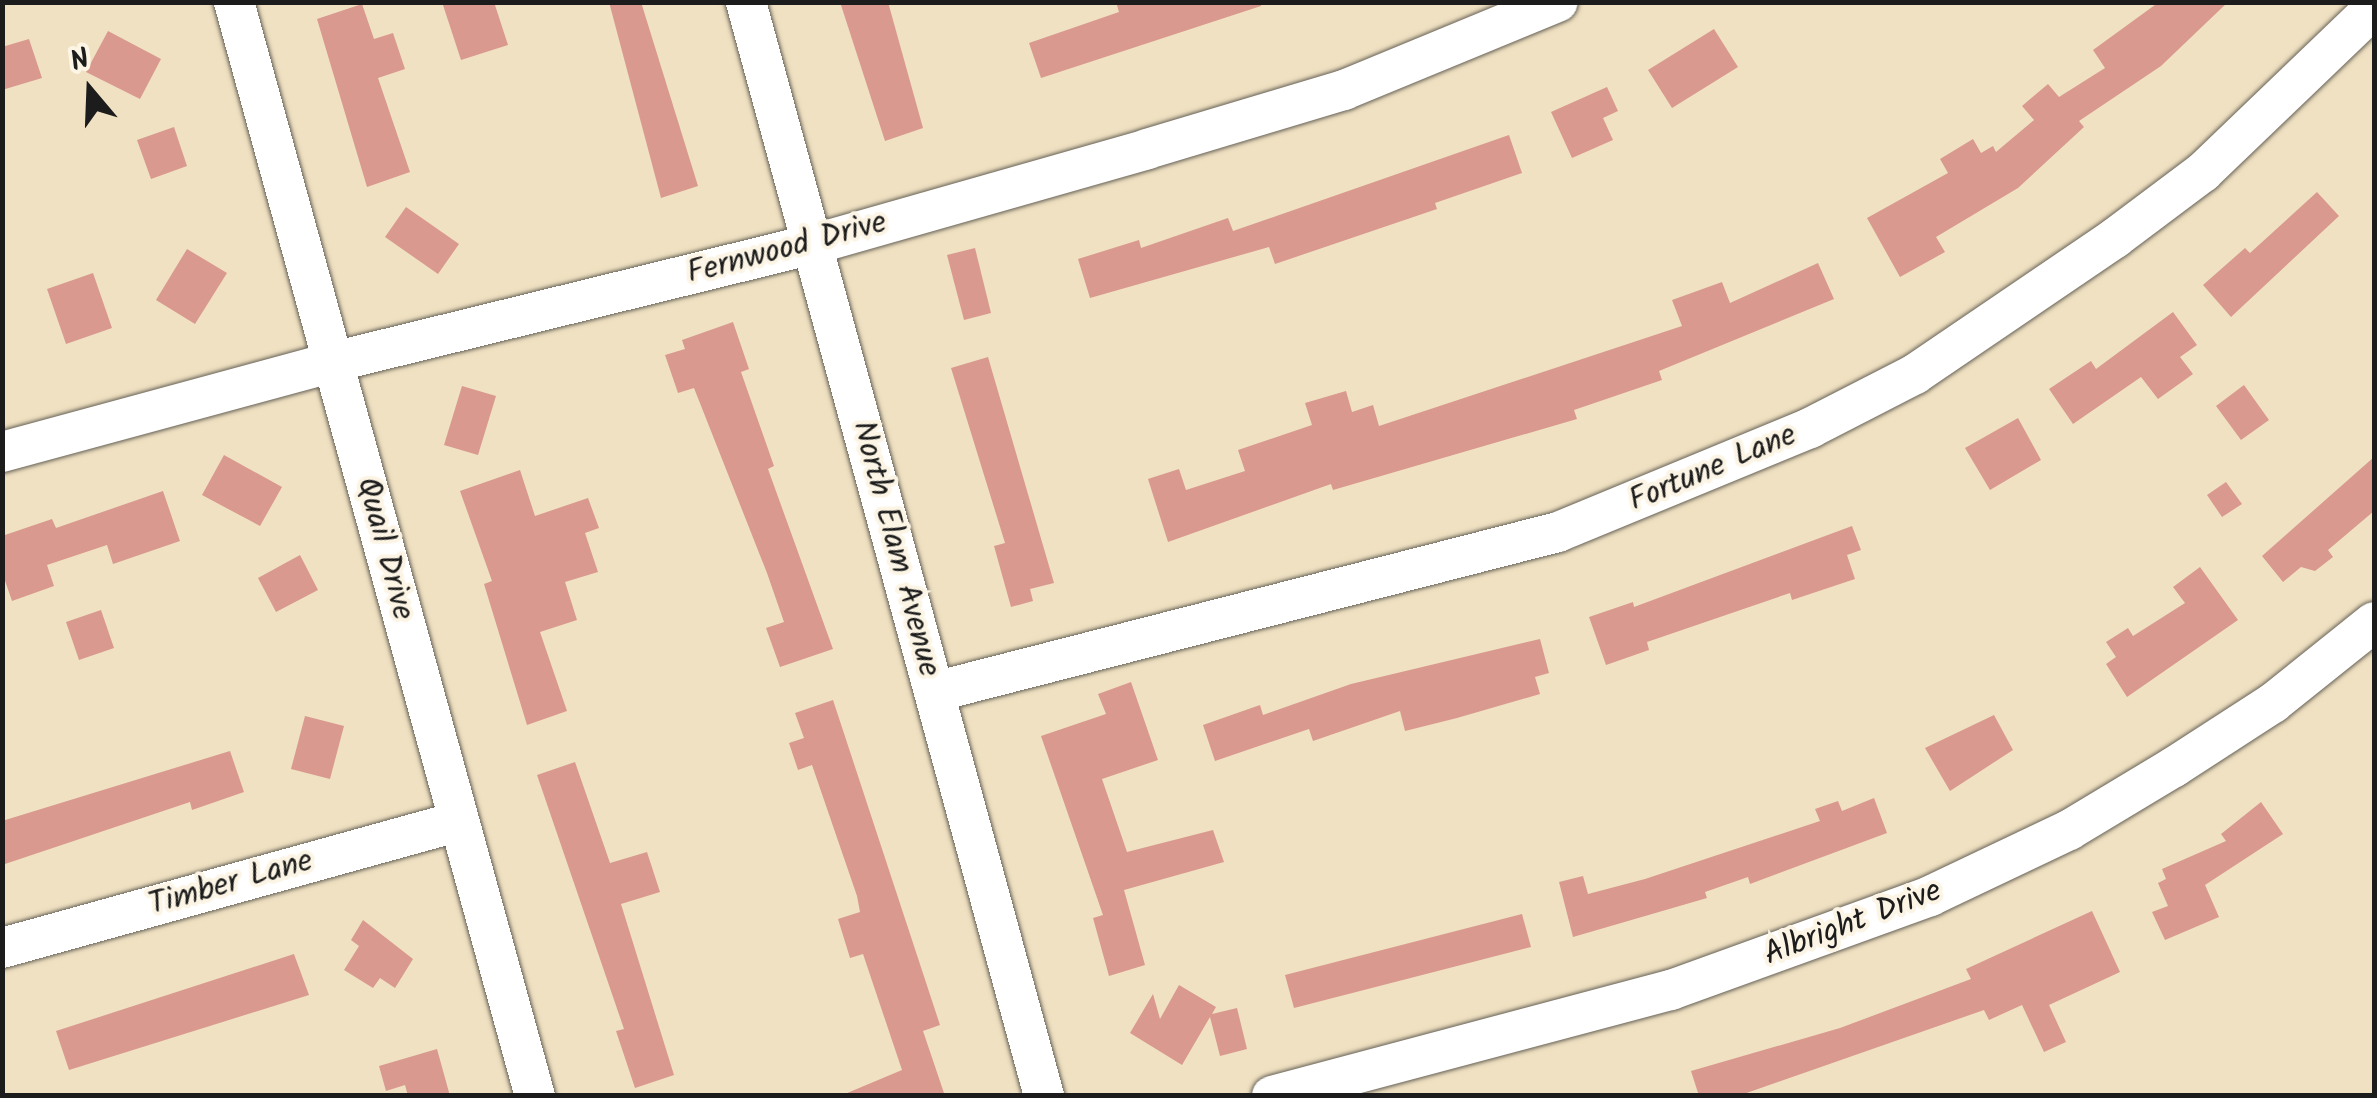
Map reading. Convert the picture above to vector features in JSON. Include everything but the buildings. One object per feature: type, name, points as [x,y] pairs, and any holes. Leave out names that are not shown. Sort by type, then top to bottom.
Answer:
[{"type":"street","name":"Quail Drive","points":[[234,2],[536,1096]]},
{"type":"street","name":"North Elam Avenue","points":[[746,2],[1044,1096]]},
{"type":"street","name":"Fernwood Drive","points":[[2,452],[333,362],[811,245],[1344,90],[1558,2]]},
{"type":"street","name":"Fortune Lane","points":[[934,692],[1558,532],[1810,428],[1915,374],[2115,238],[2203,172],[2374,8]]},
{"type":"street","name":"Albright Drive","points":[[1272,1096],[1672,990],[1930,896],[2070,830],[2174,767],[2272,702],[2374,622]]},
{"type":"street","name":"Timber Lane","points":[[2,948],[459,821]]}]
